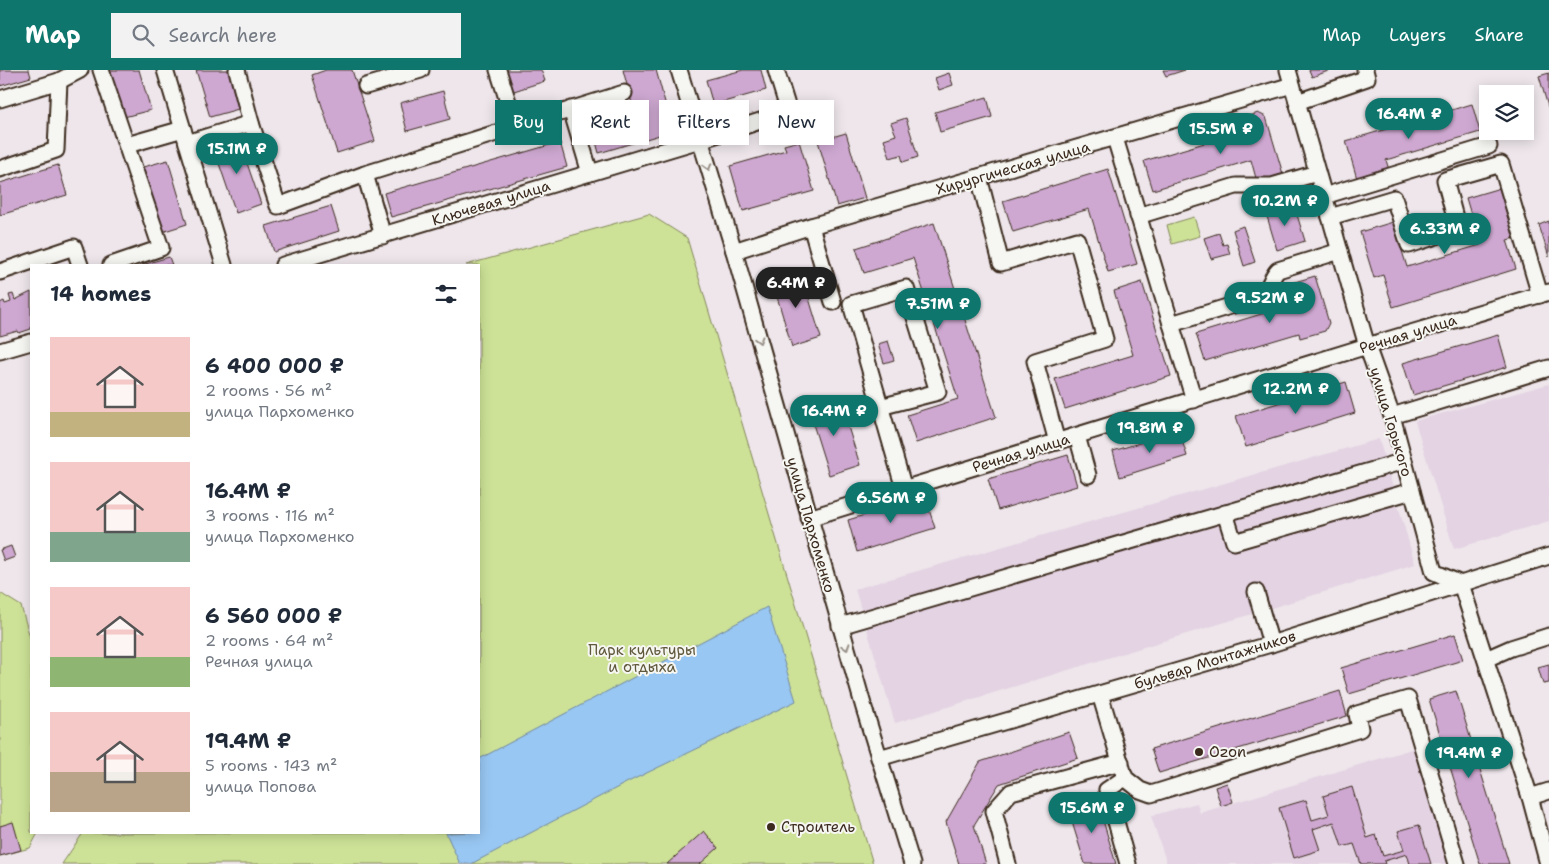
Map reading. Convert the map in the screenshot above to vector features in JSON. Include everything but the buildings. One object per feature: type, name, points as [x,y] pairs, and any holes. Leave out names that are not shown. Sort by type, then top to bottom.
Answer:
[{"type":"street","points":[[0,100],[59,81],[80,70]]},
{"type":"street","points":[[101,70],[161,248],[114,264]]},
{"type":"street","points":[[165,70],[224,264]]},
{"type":"street","points":[[237,70],[251,123],[278,206],[365,174],[495,134]]},
{"type":"street","points":[[366,86],[421,70]]},
{"type":"street","points":[[498,70],[507,100]]},
{"type":"street","name":"улица Пархоменко","points":[[679,70],[688,100]]},
{"type":"street","name":"Ключевая улица","points":[[749,125],[789,112],[776,70]]},
{"type":"street","name":"улица Горького","points":[[1288,70],[1367,346],[1392,416],[1434,572],[1462,584]]},
{"type":"street","points":[[1297,102],[1368,78],[1365,70]]},
{"type":"street","points":[[0,169],[56,150],[59,81]]},
{"type":"street","name":"Хирургическая улица","points":[[734,251],[811,226],[1292,85]]},
{"type":"street","points":[[562,113],[624,92]]},
{"type":"street","points":[[571,110],[590,173]]},
{"type":"street","points":[[126,145],[251,123]]},
{"type":"street","points":[[1115,138],[1194,400]]},
{"type":"street","name":"Ключевая улица","points":[[286,264],[683,145]]},
{"type":"street","name":"улица Пархоменко","points":[[702,145],[734,251],[840,626],[912,864]]},
{"type":"street","points":[[1324,196],[1488,146]]},
{"type":"street","points":[[1330,217],[1394,198],[1409,245],[1458,229],[1445,180],[1501,164],[1544,294]]},
{"type":"street","points":[[1138,216],[1236,186],[1272,186],[1317,172]]},
{"type":"street","points":[[365,174],[383,236]]},
{"type":"street","points":[[979,177],[1001,263],[1078,240],[1105,339],[1035,361],[1057,442]]},
{"type":"street","points":[[811,226],[833,302]]},
{"type":"street","points":[[0,272],[74,247],[80,264]]},
{"type":"street","points":[[1171,324],[1260,297],[1265,293],[1274,274],[1278,270],[1340,251]]},
{"type":"street","points":[[880,407],[938,392],[906,288],[850,304],[880,407],[904,489]]},
{"type":"street","name":"Речная улица","points":[[809,518],[1367,346],[1544,294]]},
{"type":"street","points":[[0,352],[30,342]]},
{"type":"street","points":[[1392,416],[1549,368]]},
{"type":"street","points":[[1077,436],[1088,475]]},
{"type":"street","points":[[840,626],[1404,461]]},
{"type":"street","points":[[1225,513],[1234,542],[1412,491]]},
{"type":"street","name":"бульвар Монтажников","points":[[879,758],[1270,644],[1549,556]]},
{"type":"street","points":[[1462,584],[1530,797],[1548,864]]},
{"type":"street","points":[[1256,592],[1270,644]]},
{"type":"street","points":[[1486,659],[1511,648],[1549,636]]},
{"type":"street","points":[[1100,694],[1125,778],[1140,790],[1151,794],[1360,729],[1357,714],[1408,699],[1458,864]]},
{"type":"street","points":[[1008,864],[994,811],[1012,792],[1121,762]]},
{"type":"street","points":[[1125,778],[1107,790],[1128,864]]},
{"type":"street","points":[[1530,797],[1549,791]]},
{"type":"shaded area","points":[[1549,384],[1549,521],[1454,549],[1415,421]]},
{"type":"shaded area","points":[[1379,439],[1415,564],[895,723],[855,589]]},
{"type":"shaded area","points":[[1415,748],[1451,864],[1167,864],[1151,816],[1197,803],[1200,813]]},
{"type":"green space","name":"Парк культуры и отдыха","points":[[649,214],[687,238],[873,864],[62,864],[82,834],[480,834],[480,264],[470,264]]},
{"type":"green space","points":[[1194,217],[1200,236],[1172,244],[1167,225]]},
{"type":"green space","points":[[0,593],[21,606],[30,638],[30,834],[37,834],[30,848],[0,856]]},
{"type":"water","points":[[767,607],[796,701],[628,782],[471,864],[460,864],[446,834],[480,834],[480,758]]},
{"type":"place","name":"Ozon","points":[[1199,752]]},
{"type":"place","name":"Строитель","points":[[771,827]]}]
